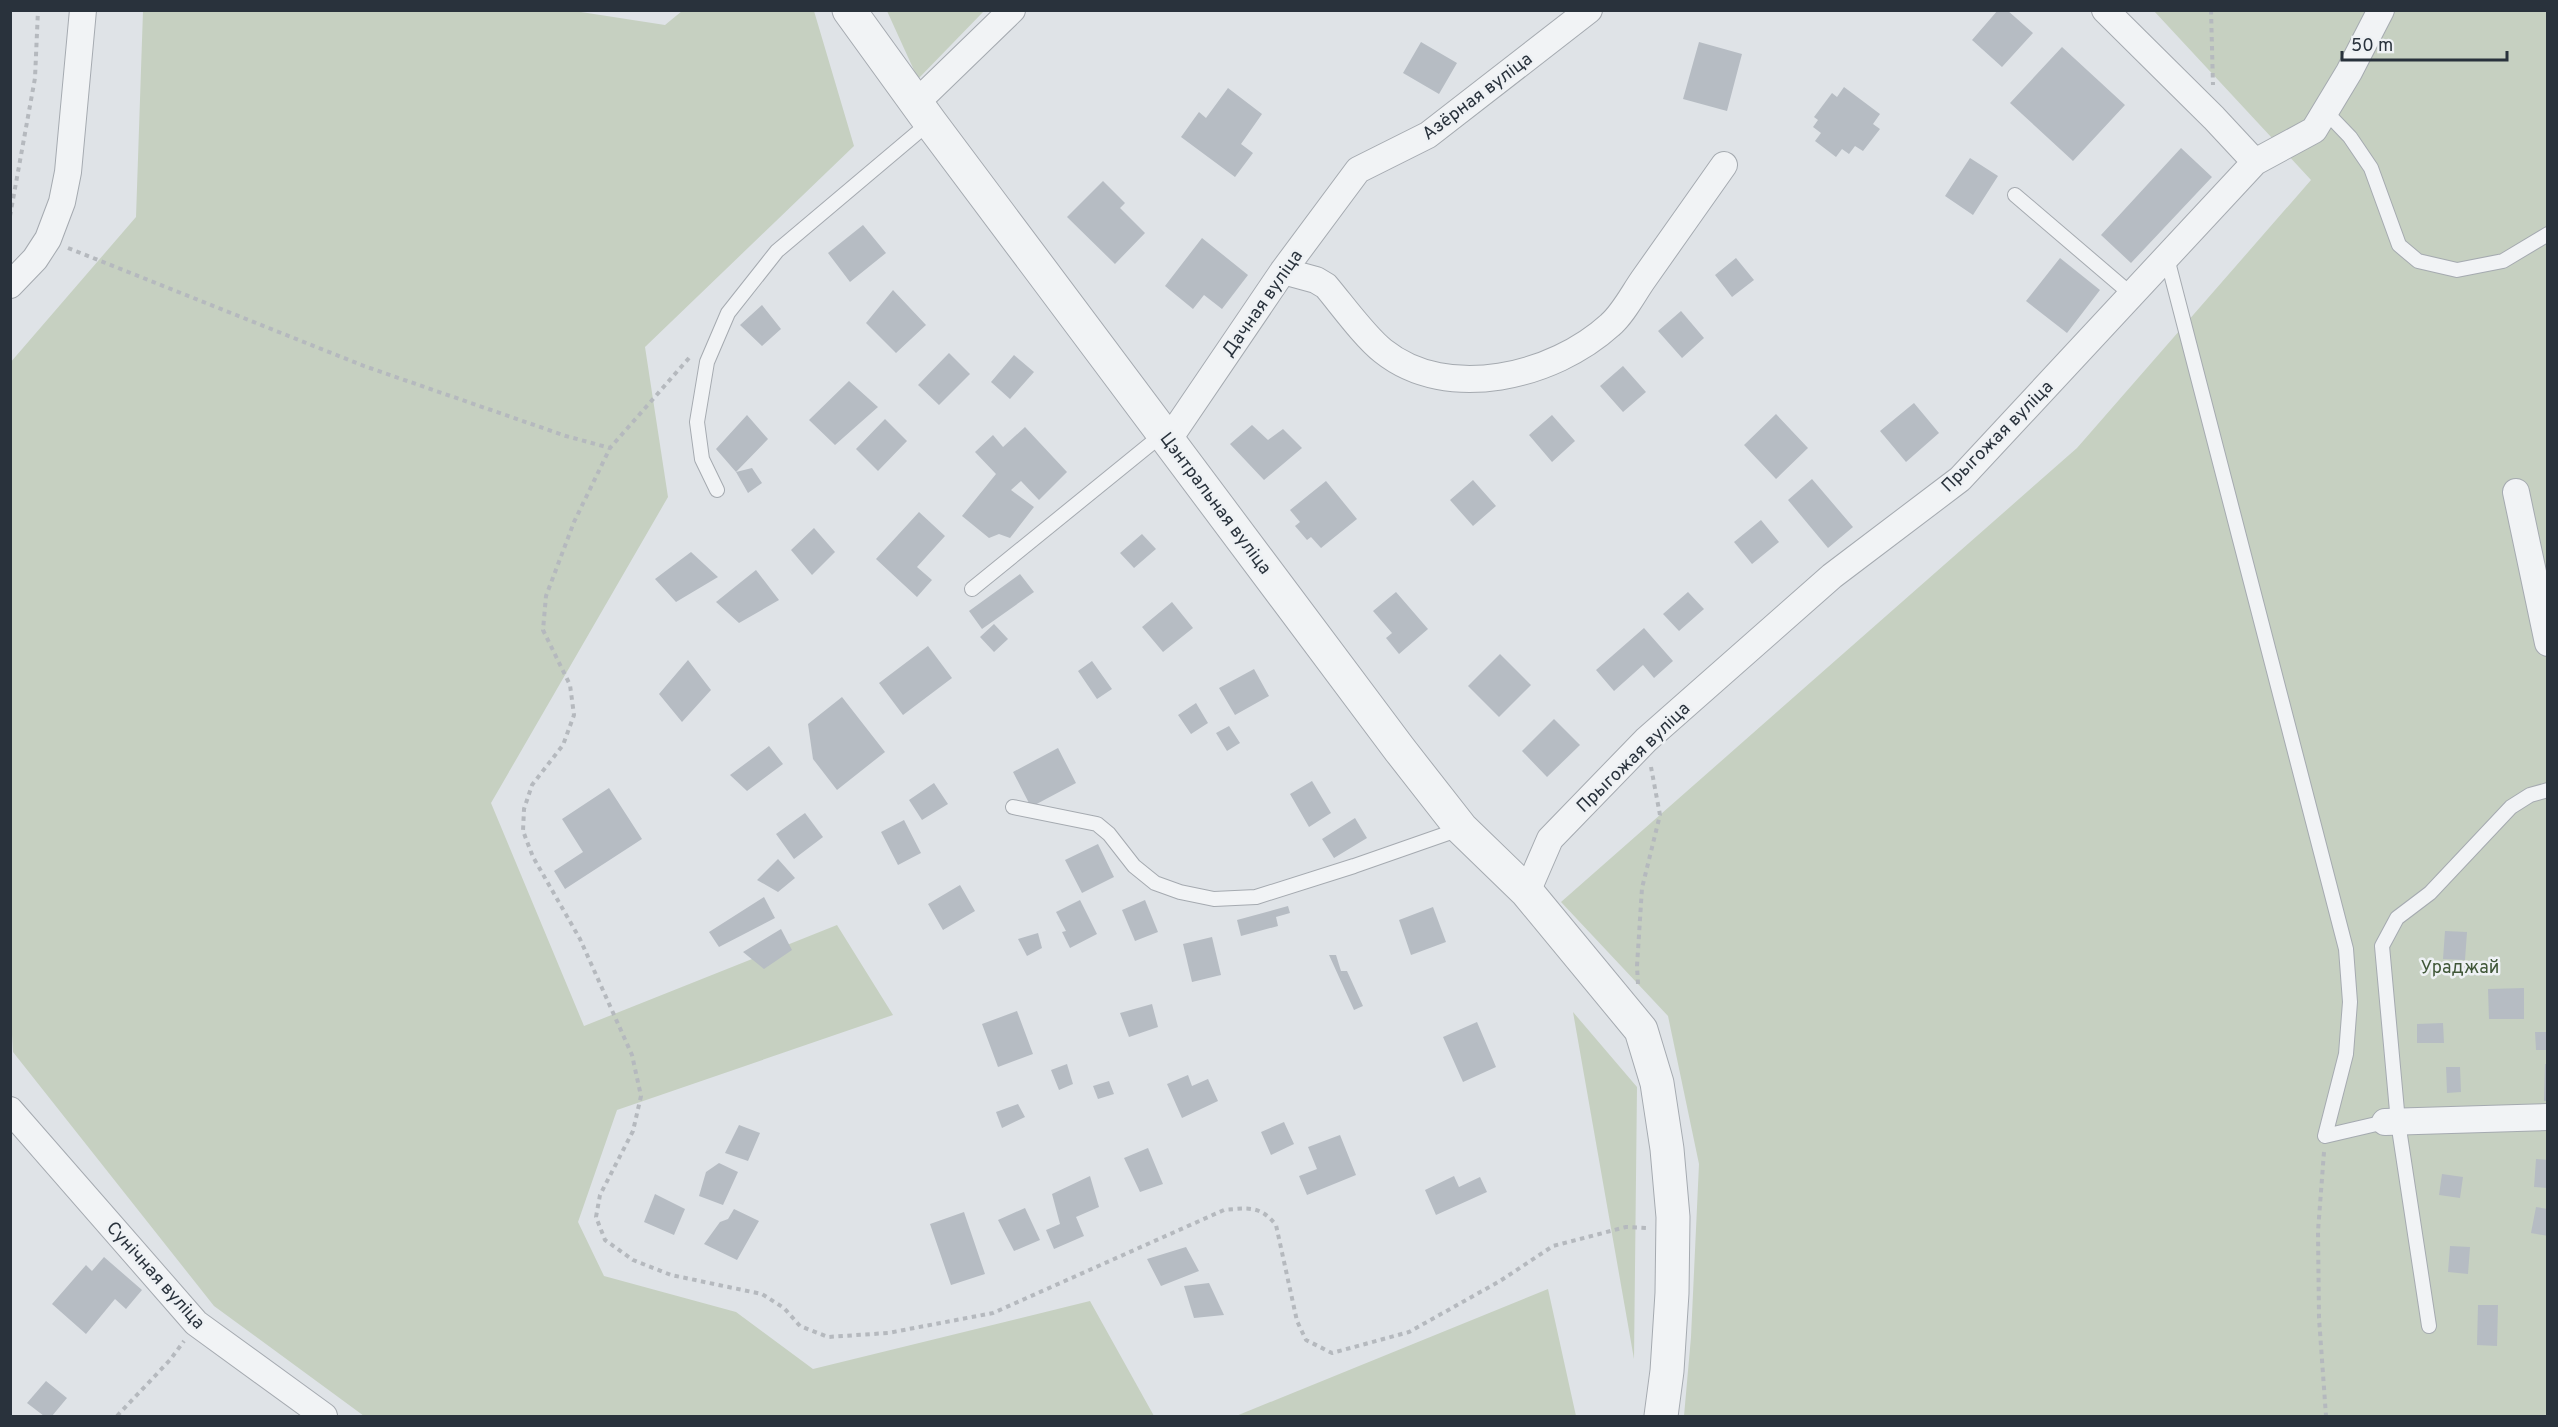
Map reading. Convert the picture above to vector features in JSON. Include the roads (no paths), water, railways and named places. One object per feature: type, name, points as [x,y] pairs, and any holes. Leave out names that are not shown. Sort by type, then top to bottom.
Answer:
[{"type":"street","points":[[10,285],[35,259],[48,239],[62,202],[68,172],[83,10]]},
{"type":"street","name":"Цэнтральная вуліца","points":[[849,10],[855,22],[923,113],[1461,828],[1527,892],[1641,1030],[1657,1083],[1667,1149],[1673,1229],[1667,1371],[1661,1416]]},
{"type":"street","points":[[923,113],[1012,10]]},
{"type":"street","name":"Азёрная вуліца","points":[[1358,170],[1428,135],[1590,10]]},
{"type":"street","points":[[2105,10],[2255,162]]},
{"type":"street","name":"Прыгожая вуліца","points":[[1527,892],[1550,839],[1646,740],[1832,576],[1960,479],[2255,162],[2314,130],[2381,10]]},
{"type":"street","points":[[1283,271],[1316,280],[1326,286],[1383,351],[1410,367],[1448,379],[1489,379],[1540,368],[1575,349],[1611,324],[1724,165]]},
{"type":"street","name":"Дачная вуліца","points":[[1166,436],[1358,170]]},
{"type":"street","points":[[2516,492],[2547,643]]},
{"type":"street","name":"Сунічная вуліца","points":[[10,1110],[196,1323],[324,1416]]},
{"type":"street","points":[[2391,1122],[2547,1118]]},
{"type":"lane","points":[[2325,111],[2350,137],[2371,168],[2399,245],[2418,261],[2457,270],[2503,261],[2547,234]]},
{"type":"lane","points":[[717,490],[702,459],[697,422],[707,362],[728,313],[777,251],[923,113]]},
{"type":"lane","points":[[2015,195],[2132,295]]},
{"type":"lane","points":[[2167,258],[2346,949],[2350,1002],[2346,1054],[2325,1136],[2391,1122]]},
{"type":"lane","points":[[972,589],[1166,436]]},
{"type":"lane","points":[[2429,1326],[2391,1122],[2382,946],[2397,918],[2430,894],[2511,807],[2530,795],[2547,790]]},
{"type":"lane","points":[[1013,807],[1097,824],[1109,834],[1134,866],[1155,883],[1180,892],[1214,899],[1256,897],[1354,866],[1461,828]]},
{"type":"park label","name":"Ураджай","points":[[2460,967]]}]
